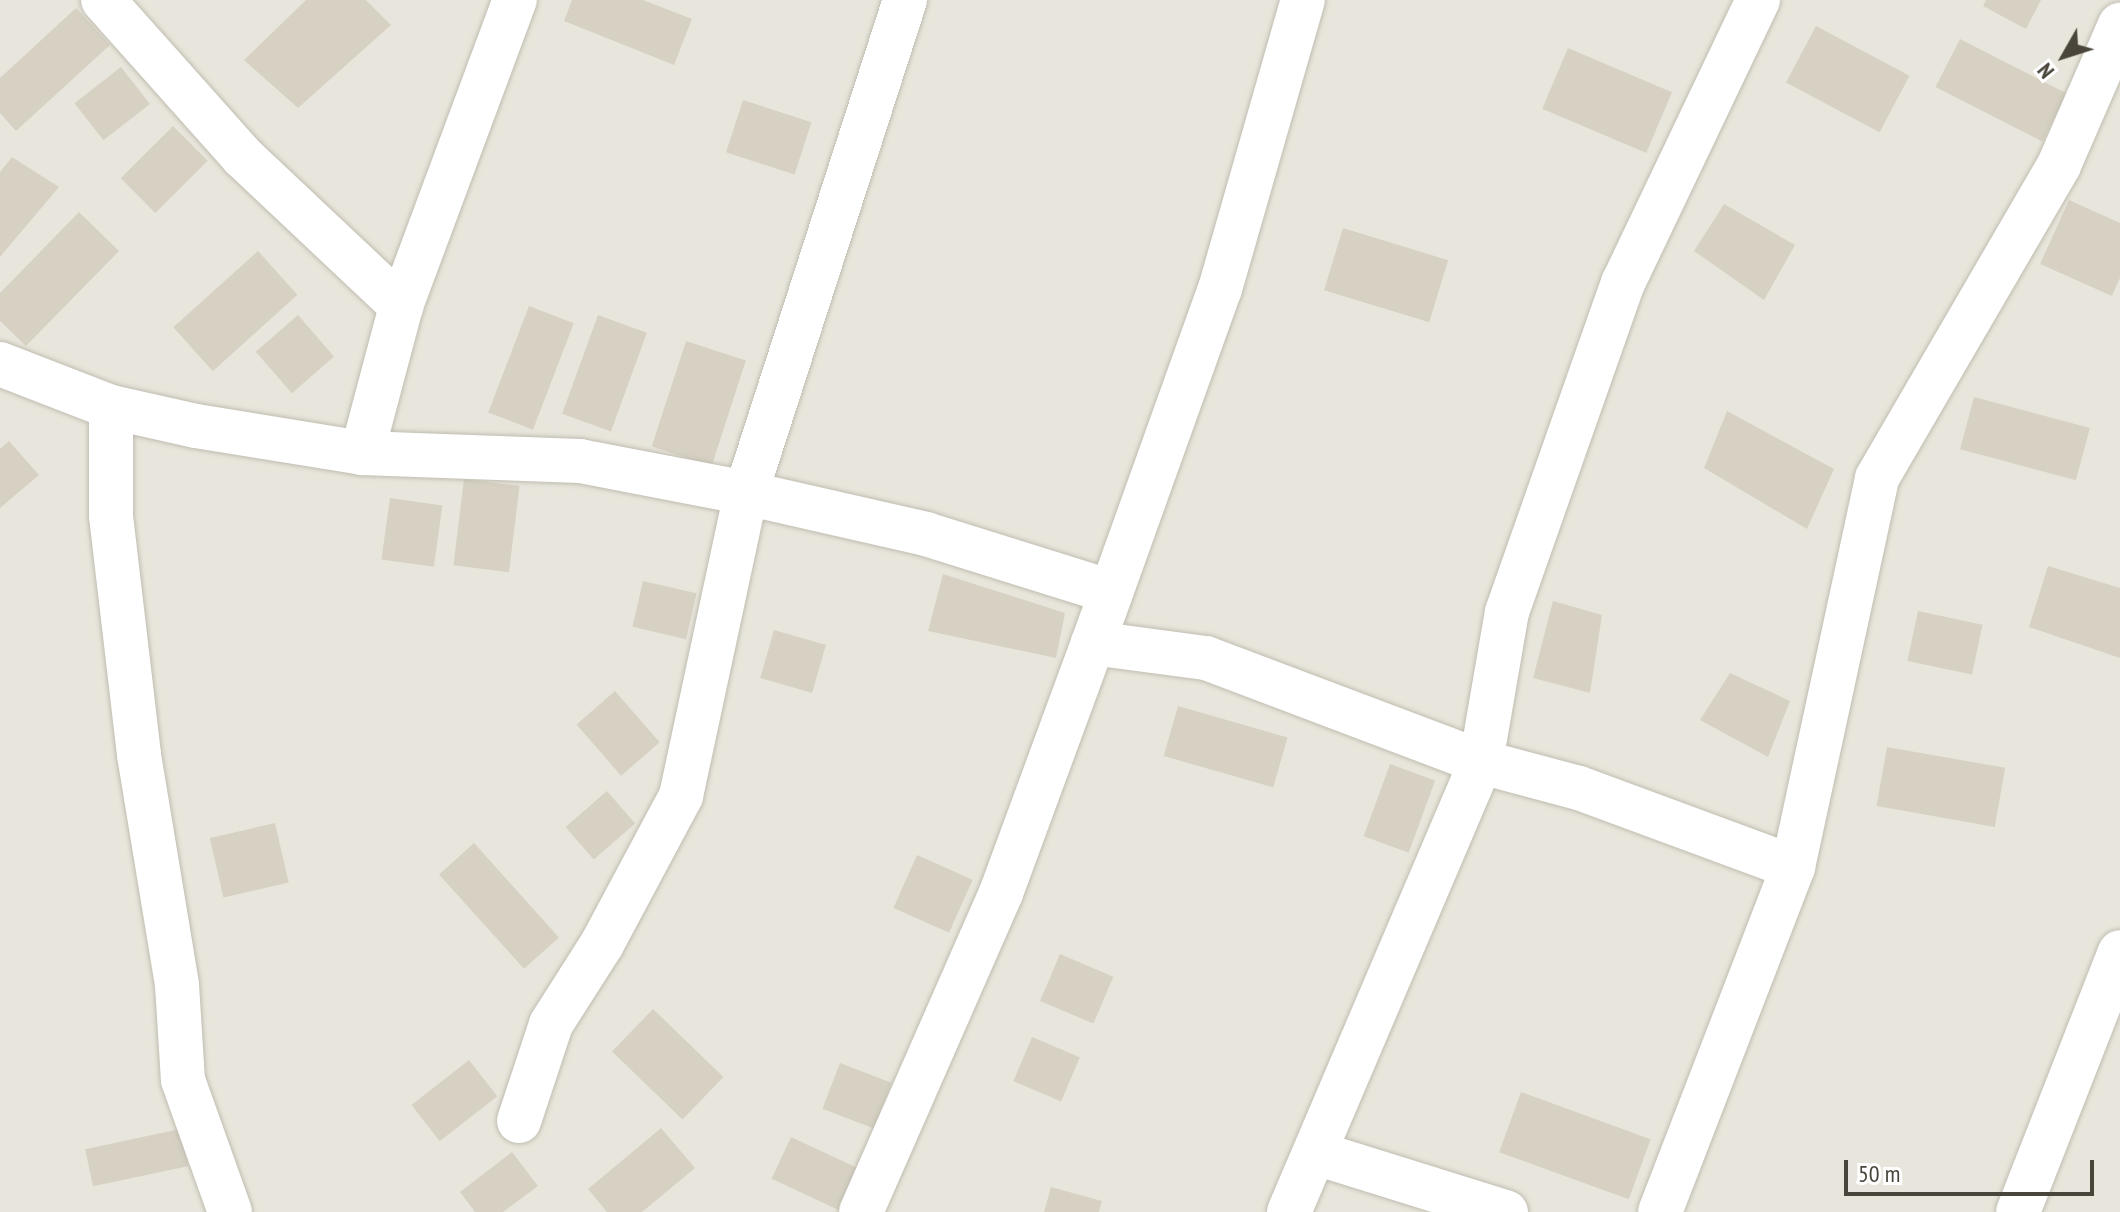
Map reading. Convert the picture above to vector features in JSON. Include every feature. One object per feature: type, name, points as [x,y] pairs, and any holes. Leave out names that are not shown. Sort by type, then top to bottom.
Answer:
[{"type":"street","points":[[103,0],[242,156],[401,306]]},
{"type":"street","points":[[362,453],[401,306],[515,0]]},
{"type":"street","points":[[519,1121],[551,1024],[602,944],[681,796],[746,493],[905,0]]},
{"type":"street","points":[[861,1212],[1001,893],[1093,643],[1220,289],[1303,0]]},
{"type":"street","points":[[1289,1212],[1481,762],[1507,612],[1623,283],[1758,0]]},
{"type":"street","points":[[1660,1212],[1793,867],[1877,478],[2059,165],[2120,25]]},
{"type":"street","points":[[0,364],[111,407],[362,453],[580,461],[746,493],[926,534],[1111,592]]},
{"type":"street","points":[[111,407],[111,516],[139,755],[177,985],[183,1080],[230,1212]]},
{"type":"street","points":[[1093,643],[1206,658],[1481,762],[1579,788],[1793,867]]},
{"type":"street","points":[[2018,1212],[2120,952]]},
{"type":"street","points":[[1316,1153],[1506,1212]]},
{"type":"shaded area","points":[[0,0],[2120,0],[2120,1212],[0,1212]]},
{"type":"building","points":[[306,0],[366,0],[391,25],[298,108],[244,60]]},
{"type":"building","points":[[572,0],[643,0],[692,19],[674,65],[564,21]]},
{"type":"building","points":[[1986,0],[2041,0],[2026,29],[1983,6]]},
{"type":"building","points":[[76,8],[110,45],[16,131],[0,113],[0,78]]},
{"type":"building","points":[[1816,26],[1910,76],[1880,132],[1786,83]]},
{"type":"building","points":[[1960,39],[2067,93],[2042,142],[1935,87]]},
{"type":"building","points":[[1568,48],[1672,92],[1646,153],[1542,109]]},
{"type":"building","points":[[121,67],[150,104],[103,140],[75,103]]},
{"type":"building","points":[[743,100],[811,122],[794,175],[726,152]]},
{"type":"building","points":[[173,126],[208,161],[155,213],[121,178]]},
{"type":"building","points":[[12,157],[59,187],[0,257],[0,172]]},
{"type":"building","points":[[2069,200],[2120,223],[2120,278],[2112,296],[2040,264]]},
{"type":"building","points":[[1724,204],[1795,245],[1764,300],[1694,251]]},
{"type":"building","points":[[79,212],[119,251],[26,346],[0,321],[0,293]]},
{"type":"building","points":[[1343,228],[1448,260],[1429,322],[1324,290]]},
{"type":"building","points":[[258,251],[297,295],[213,371],[173,327]]},
{"type":"building","points":[[529,306],[574,323],[533,430],[488,412]]},
{"type":"building","points":[[298,315],[334,357],[292,393],[256,352]]},
{"type":"building","points":[[598,315],[647,333],[611,431],[562,414]]},
{"type":"building","points":[[686,341],[746,360],[712,466],[652,447]]},
{"type":"building","points":[[1974,397],[2090,428],[2076,480],[1960,449]]},
{"type":"building","points":[[1727,411],[1834,469],[1807,529],[1704,468]]},
{"type":"building","points":[[9,441],[39,475],[0,508],[0,449]]},
{"type":"building","points":[[464,479],[520,486],[509,572],[453,565]]},
{"type":"building","points":[[390,498],[442,505],[434,567],[381,559]]},
{"type":"building","points":[[2048,566],[2120,588],[2120,658],[2029,627]]},
{"type":"building","points":[[943,574],[1065,613],[1056,658],[928,631]]},
{"type":"building","points":[[643,581],[697,593],[686,639],[632,627]]},
{"type":"building","points":[[1553,601],[1602,615],[1590,693],[1533,678]]},
{"type":"building","points":[[1918,611],[1983,625],[1972,675],[1907,661]]},
{"type":"building","points":[[774,630],[826,645],[812,693],[760,678]]},
{"type":"building","points":[[1730,673],[1790,701],[1768,757],[1700,720]]},
{"type":"building","points":[[615,691],[660,742],[621,776],[577,724]]},
{"type":"building","points":[[1178,706],[1288,737],[1273,787],[1164,756]]},
{"type":"building","points":[[1887,747],[2005,768],[1995,827],[1877,806]]},
{"type":"building","points":[[1390,764],[1435,780],[1409,853],[1364,836]]},
{"type":"building","points":[[607,791],[635,823],[594,860],[565,827]]},
{"type":"building","points":[[275,823],[289,882],[223,898],[210,838]]},
{"type":"building","points":[[474,843],[559,937],[524,969],[439,874]]},
{"type":"building","points":[[917,855],[973,880],[949,933],[893,908]]},
{"type":"building","points":[[1060,954],[1113,977],[1093,1024],[1040,1001]]},
{"type":"building","points":[[653,1009],[723,1077],[683,1120],[612,1051]]},
{"type":"building","points":[[1032,1037],[1080,1057],[1061,1102],[1013,1081]]},
{"type":"building","points":[[469,1060],[497,1096],[440,1141],[411,1105]]},
{"type":"building","points":[[840,1063],[891,1083],[874,1128],[822,1109]]},
{"type":"building","points":[[1521,1092],[1651,1139],[1629,1199],[1499,1152]]},
{"type":"building","points":[[661,1128],[695,1168],[642,1212],[607,1212],[588,1189]]},
{"type":"building","points":[[180,1129],[188,1166],[93,1186],[85,1149]]},
{"type":"building","points":[[791,1137],[872,1175],[854,1212],[843,1212],[772,1179]]},
{"type":"building","points":[[512,1152],[538,1186],[503,1212],[475,1212],[460,1192]]},
{"type":"building","points":[[1051,1187],[1102,1201],[1099,1212],[1044,1212]]}]
